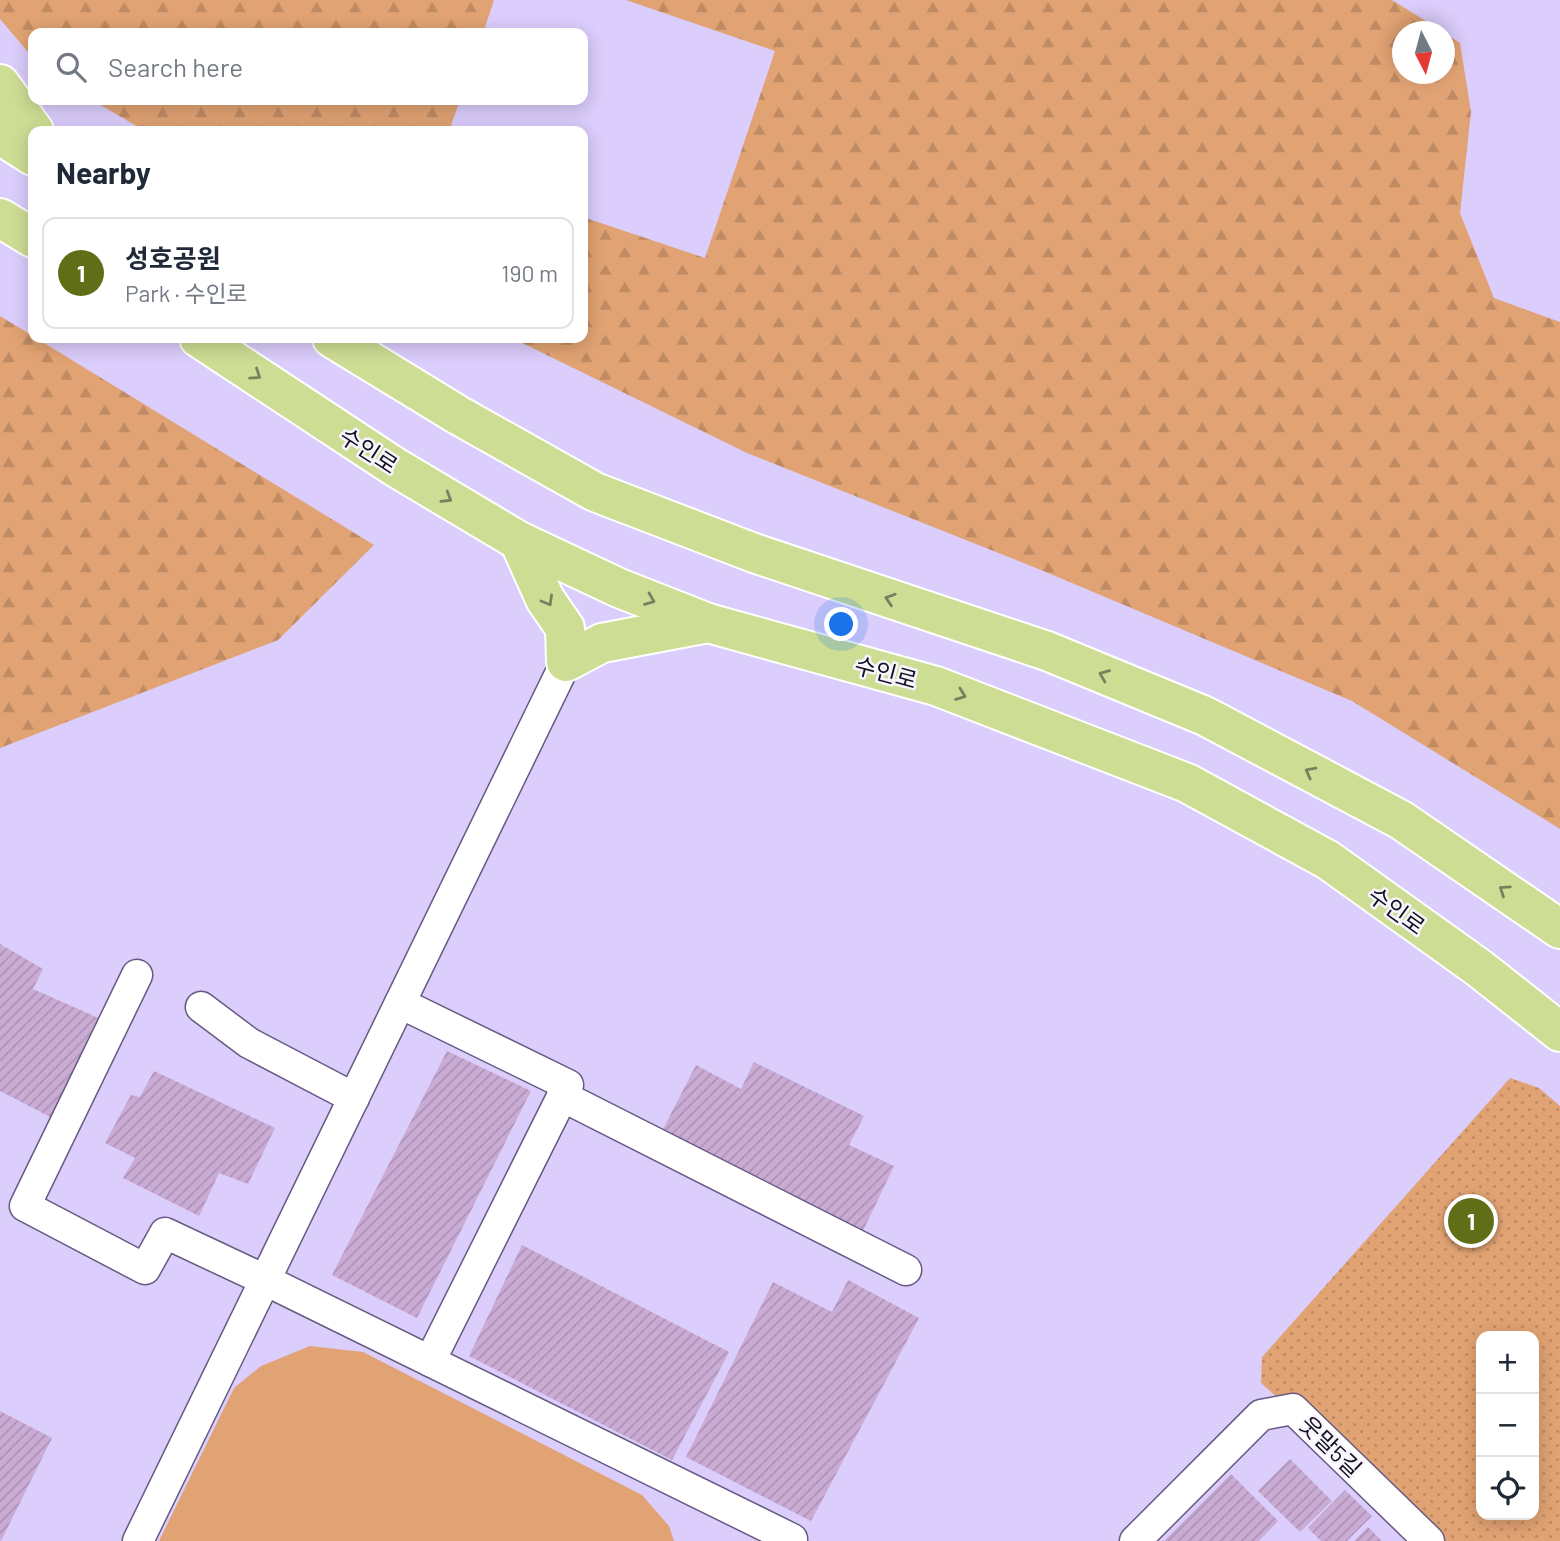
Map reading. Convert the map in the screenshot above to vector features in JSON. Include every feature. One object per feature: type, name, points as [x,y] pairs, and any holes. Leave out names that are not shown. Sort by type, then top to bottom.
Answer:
[{"type":"highway","points":[[0,84],[30,126]]},
{"type":"highway","points":[[0,135],[28,153]]},
{"type":"highway","points":[[0,218],[28,235]]},
{"type":"highway","name":"수인로","points":[[207,343],[394,467],[519,541],[619,588],[708,623],[936,686],[1187,783],[1328,860],[1479,968],[1560,1032]]},
{"type":"highway","points":[[340,343],[458,415],[595,492],[754,553],[1047,651],[1205,716],[1401,820],[1560,929]]},
{"type":"highway","points":[[519,541],[545,598],[565,628],[566,662],[602,643],[708,623]]},
{"type":"street","points":[[138,1541],[566,662]]},
{"type":"street","points":[[137,975],[25,1206],[145,1269],[165,1233],[430,1361],[754,1532],[792,1539]]},
{"type":"street","points":[[400,1003],[568,1085],[430,1361]]},
{"type":"street","points":[[201,1007],[249,1043],[354,1098]]},
{"type":"street","points":[[562,1096],[906,1269]]},
{"type":"street","name":"웃말5길","points":[[1135,1541],[1261,1415],[1293,1409],[1429,1541]]},
{"type":"green space","points":[[0,0],[494,0],[485,28],[28,28],[28,52],[0,19]]},
{"type":"green space","points":[[626,0],[1392,0],[1426,21],[1392,21],[1392,84],[1455,84],[1455,40],[1460,43],[1471,112],[1460,213],[1494,298],[1560,322],[1560,829],[1352,701],[1041,570],[747,453],[522,343],[588,343],[588,219],[705,258],[775,51]]},
{"type":"green space","points":[[101,105],[458,105],[451,126],[136,126]]},
{"type":"green space","points":[[0,316],[28,333],[28,343],[44,343],[374,545],[278,640],[0,748]]},
{"type":"green space","points":[[1510,1078],[1539,1088],[1560,1106],[1560,1541],[1441,1541],[1261,1383],[1262,1357]]},
{"type":"green space","points":[[310,1346],[363,1352],[642,1495],[669,1526],[674,1541],[159,1541],[234,1388],[261,1366]]},
{"type":"building","points":[[0,944],[43,969],[33,989],[103,1020],[56,1120],[0,1091]]},
{"type":"building","points":[[447,1051],[531,1091],[417,1318],[332,1275]]},
{"type":"building","points":[[754,1062],[864,1116],[849,1145],[894,1166],[861,1235],[660,1135],[696,1065],[741,1089]]},
{"type":"building","points":[[154,1071],[275,1128],[248,1184],[219,1173],[199,1216],[123,1178],[135,1158],[105,1143],[131,1095],[140,1097]]},
{"type":"building","points":[[522,1245],[729,1352],[672,1460],[469,1356]]},
{"type":"building","points":[[848,1280],[919,1318],[811,1521],[686,1457],[773,1282],[832,1312]]},
{"type":"building","points":[[0,1411],[52,1438],[1,1541],[0,1541]]},
{"type":"building","points":[[1290,1459],[1332,1501],[1300,1532],[1258,1491]]},
{"type":"building","points":[[1231,1474],[1278,1521],[1259,1541],[1164,1541]]},
{"type":"building","points":[[1345,1490],[1372,1516],[1347,1541],[1321,1541],[1308,1528]]},
{"type":"building","points":[[1368,1527],[1382,1541],[1354,1541]]},
{"type":"place","name":"성호공원","points":[[1471,1221]]}]
